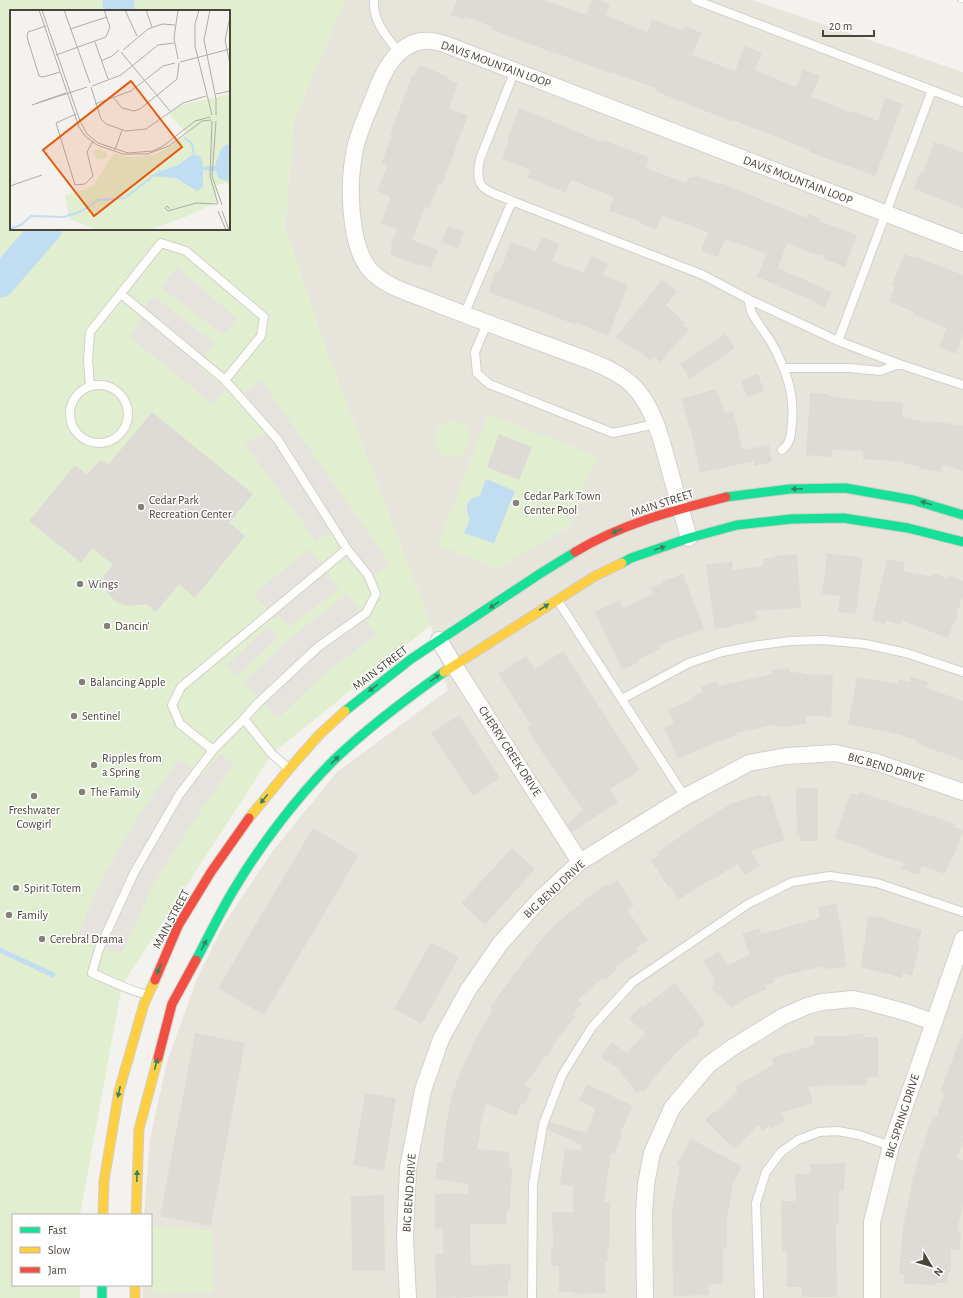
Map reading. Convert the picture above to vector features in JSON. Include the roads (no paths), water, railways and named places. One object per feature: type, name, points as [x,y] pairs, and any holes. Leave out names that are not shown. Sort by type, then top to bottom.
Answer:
[{"type":"street","name":"DAVIS MOUNTAIN LOOP","points":[[689,538],[656,424],[648,405],[635,387],[619,375],[597,363],[464,315],[387,283],[370,270],[360,252],[353,224],[351,194],[352,170],[355,148],[377,87],[386,68],[399,52],[412,44],[422,41],[434,41],[447,45],[963,243]]},
{"type":"street","name":"MAIN STREET","points":[[103,1214],[104,1182],[119,1091],[144,1004],[151,996],[178,926],[211,872],[252,814],[291,771],[319,735],[354,703],[404,664],[439,640],[580,549],[619,530],[681,508],[732,495],[790,489],[845,488],[913,500],[963,515]]},
{"type":"street","points":[[136,1214],[139,1129],[169,1003],[236,886],[306,786],[365,732],[413,694],[454,665],[595,576],[631,558],[689,538],[737,525],[792,519],[843,518],[908,528],[963,542]]},
{"type":"street","name":"CHERRY CREEK DRIVE","points":[[439,640],[580,862]]},
{"type":"street","name":"BIG BEND DRIVE","points":[[408,1298],[405,1239],[408,1168],[423,1090],[441,1039],[468,990],[500,944],[540,899],[580,862],[685,797],[749,763],[786,756],[835,753],[876,762],[963,792]]},
{"type":"street","name":"BIG SPRING DRIVE","points":[[872,1298],[872,1222],[891,1146],[963,939]]},
{"type":"street","points":[[645,1298],[644,1214],[646,1184],[652,1153],[672,1108],[708,1066],[733,1047],[782,1017],[806,1006],[822,1002],[853,1000],[868,1002],[908,1013],[933,1022]]},
{"type":"street","points":[[102,1286],[102,1298]]},
{"type":"street","points":[[135,1286],[135,1298]]},
{"type":"lane","points":[[374,0],[374,11],[378,21],[387,39],[399,52]]},
{"type":"lane","points":[[695,0],[963,102]]},
{"type":"lane","points":[[515,70],[480,159],[478,181],[484,189],[703,275],[748,299],[838,340],[899,364],[963,385]]},
{"type":"lane","points":[[838,340],[887,214],[932,90]]},
{"type":"lane","points":[[464,315],[512,201]]},
{"type":"lane","points":[[90,386],[88,360],[90,332],[161,244],[186,252],[264,317],[261,336],[225,380]]},
{"type":"lane","points":[[121,294],[225,380],[278,440],[347,549],[368,575],[376,594],[366,613],[318,647],[257,704],[212,750],[179,795],[134,872],[99,949],[92,973],[122,985],[131,991],[151,996]]},
{"type":"lane","points":[[748,299],[752,313],[770,341],[784,368],[790,387],[793,415],[791,435],[787,446],[782,450]]},
{"type":"lane","points":[[486,323],[475,352],[477,373],[489,384],[613,433],[656,424]]},
{"type":"lane","points":[[784,368],[850,368],[880,371],[899,364]]},
{"type":"lane","points":[[90,386],[109,386],[124,398],[127,406],[128,416],[126,426],[114,439],[105,443],[96,444],[86,441],[78,436],[73,429],[70,420],[69,412],[71,403],[79,393],[90,386]]},
{"type":"lane","points":[[212,750],[180,724],[172,705],[181,687],[347,549]]},
{"type":"lane","points":[[557,599],[685,797]]},
{"type":"lane","points":[[622,699],[689,663],[722,652],[790,641],[824,640],[865,644],[906,653],[963,672]]},
{"type":"lane","points":[[244,719],[272,754],[291,771]]},
{"type":"lane","points":[[532,1298],[533,1184],[543,1125],[562,1074],[592,1026],[633,982],[748,904],[792,882],[830,876],[877,883],[963,912]]},
{"type":"lane","points":[[759,1298],[756,1203],[766,1172],[781,1152],[798,1140],[819,1132],[838,1131],[859,1135],[891,1146]]},
{"type":"water","points":[[486,479],[515,491],[494,543],[464,533],[470,519],[467,511],[469,501],[480,496]]},
{"type":"waterway","points":[[118,0],[119,10]]},
{"type":"waterway","points":[[0,282],[45,230]]},
{"type":"waterway","points":[[0,950],[53,975]]},
{"type":"railway","points":[[959,0],[963,1]]},
{"type":"place","name":"Cedar Park Town Center Pool","points":[[516,503]]},
{"type":"place","name":"Cedar Park Recreation Center","points":[[141,507]]},
{"type":"place","name":"Wings","points":[[80,584]]},
{"type":"place","name":"Dancin'","points":[[107,626]]},
{"type":"place","name":"Balancing Apple","points":[[82,682]]},
{"type":"place","name":"Sentinel","points":[[74,716]]},
{"type":"place","name":"Ripples from a Spring","points":[[94,765]]},
{"type":"place","name":"The Family","points":[[82,792]]},
{"type":"place","name":"Freshwater Cowgirl","points":[[34,796]]},
{"type":"place","name":"Spirit Totem","points":[[16,888]]},
{"type":"place","name":"Family","points":[[9,915]]},
{"type":"place","name":"Cerebral Drama","points":[[42,939]]}]
